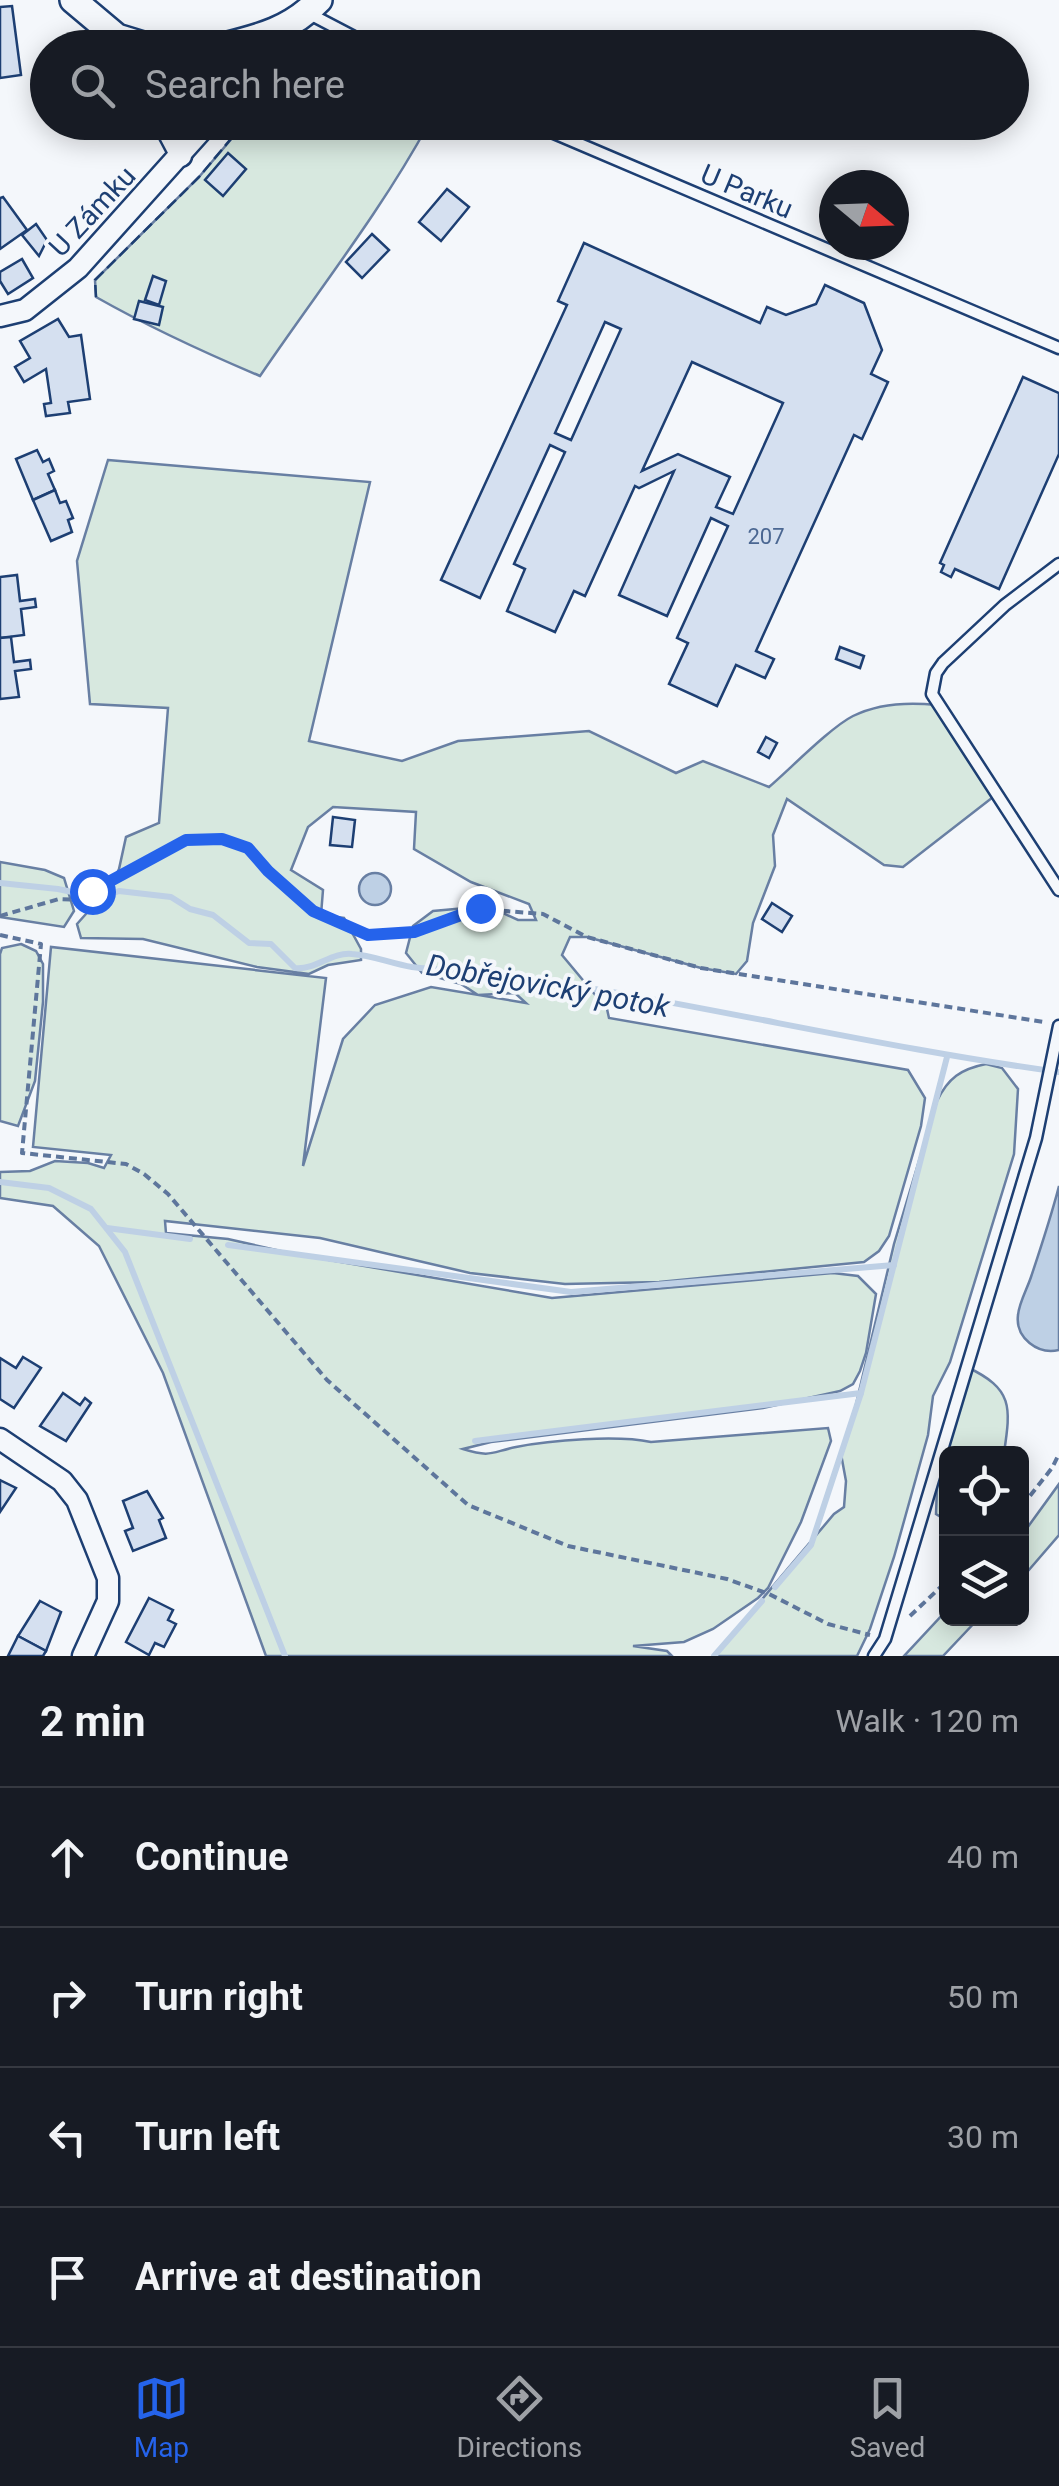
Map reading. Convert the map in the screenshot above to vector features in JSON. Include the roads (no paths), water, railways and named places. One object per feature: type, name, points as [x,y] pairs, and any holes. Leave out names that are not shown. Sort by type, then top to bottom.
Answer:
[{"type":"street","points":[[74,0],[107,30]]},
{"type":"street","points":[[285,30],[313,6]]},
{"type":"street","points":[[172,140],[180,156]]},
{"type":"street","name":"U Zámku","points":[[0,316],[25,310],[78,268],[194,140]]},
{"type":"street","points":[[0,1440],[62,1481],[77,1500],[108,1578],[108,1601],[83,1656]]},
{"type":"lane","points":[[313,6],[348,30]]},
{"type":"lane","name":"U Parku","points":[[570,140],[1059,348]]},
{"type":"lane","points":[[1059,564],[1004,606],[943,663],[936,672],[932,694],[1059,890]]},
{"type":"lane","points":[[874,1656],[885,1639],[1036,1138],[1059,1025]]},
{"type":"water","points":[[375,873],[387,877],[391,889],[387,901],[375,905],[363,901],[359,889],[363,877]]},
{"type":"water","points":[[1059,1186],[1059,1350],[1051,1351],[1024,1338],[1018,1315]]},
{"type":"waterway","name":"Dobřejovický potok","points":[[0,883],[100,898],[119,891],[171,897],[190,909],[213,915],[249,943],[271,944],[295,968],[344,954],[360,955],[412,967],[499,974],[648,998],[1059,1072]]},
{"type":"waterway","points":[[775,1587],[811,1545],[861,1393],[947,1057]]},
{"type":"waterway","points":[[0,1182],[49,1188],[91,1209],[125,1252],[285,1656]]},
{"type":"waterway","points":[[107,1228],[190,1239]]},
{"type":"waterway","points":[[228,1245],[571,1292],[894,1265]]},
{"type":"waterway","points":[[475,1441],[861,1393]]},
{"type":"waterway","points":[[714,1656],[762,1601]]}]
